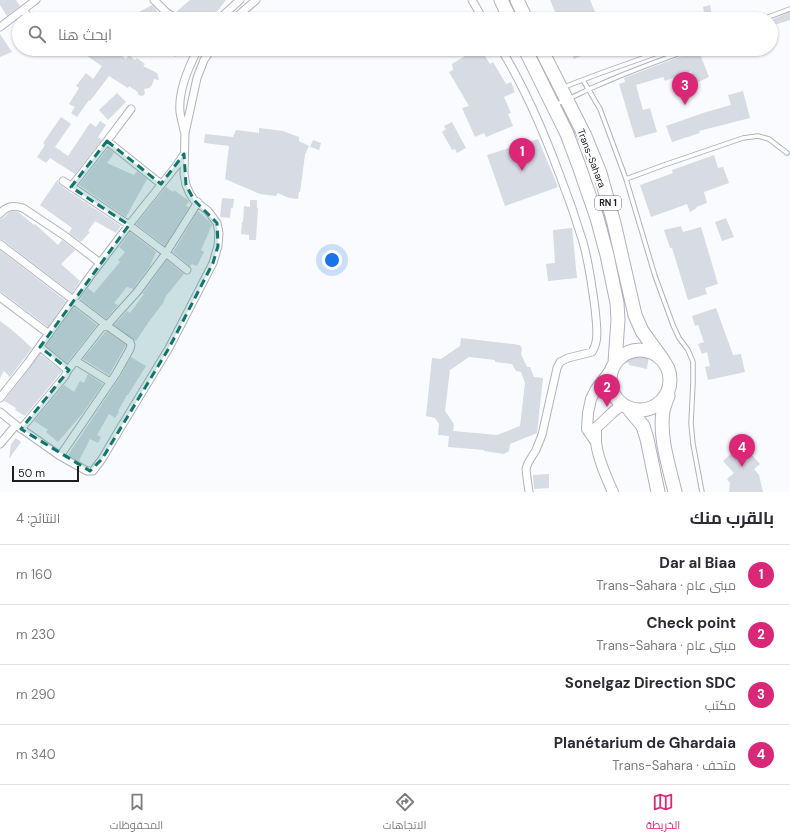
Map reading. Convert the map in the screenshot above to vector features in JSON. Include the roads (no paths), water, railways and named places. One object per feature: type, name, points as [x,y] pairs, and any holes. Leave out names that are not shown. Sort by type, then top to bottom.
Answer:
[{"type":"highway","points":[[501,0],[507,12]]},
{"type":"highway","points":[[516,0],[522,12]]},
{"type":"highway","name":"Trans-Sahara","points":[[528,56],[567,134],[598,218],[617,303],[618,320],[613,365]]},
{"type":"highway","name":"Trans-Sahara","points":[[545,56],[600,173],[614,223],[635,315],[642,331],[663,360]]},
{"type":"highway","points":[[658,492],[643,426],[626,407],[616,399],[609,384],[613,365],[622,356],[630,351],[648,350],[663,360],[668,368],[671,378],[670,389],[664,410],[662,426],[675,492]]},
{"type":"highway","points":[[626,407],[639,411],[649,409],[658,405],[665,398],[670,389]]},
{"type":"main road","points":[[596,442],[587,428],[591,399],[596,389],[613,365]]},
{"type":"main road","points":[[613,492],[604,474],[596,442],[596,428],[609,416],[626,407]]},
{"type":"street","points":[[154,0],[166,12]]},
{"type":"street","points":[[227,12],[240,0]]},
{"type":"street","points":[[242,12],[256,0]]},
{"type":"street","points":[[472,0],[479,12]]},
{"type":"street","points":[[20,12],[32,1]]},
{"type":"street","points":[[2,23],[12,17]]},
{"type":"street","points":[[185,133],[180,112],[180,98],[185,79],[195,56]]},
{"type":"street","points":[[0,412],[60,456],[87,471],[93,471],[102,460],[169,348],[213,263],[218,246],[219,233],[217,223],[208,211],[194,200],[186,185],[184,174],[185,133],[197,78],[207,56]]},
{"type":"street","points":[[505,56],[519,79],[534,112],[551,150],[571,203],[588,262],[594,297],[597,330],[592,352],[568,358],[560,362],[557,368],[542,435],[526,469],[529,492]]},
{"type":"street","points":[[70,187],[131,109]]},
{"type":"street","points":[[107,141],[161,184]]},
{"type":"street","points":[[0,398],[40,347],[100,263],[184,154]]},
{"type":"street","points":[[63,181],[129,225],[166,252],[187,270]]},
{"type":"street","points":[[0,444],[19,427],[65,376],[101,328],[110,324],[137,292],[166,252],[198,202]]},
{"type":"street","points":[[0,214],[7,207],[17,206],[23,208],[100,263]]},
{"type":"street","points":[[0,244],[130,342],[131,345],[110,382],[60,456]]},
{"type":"street","points":[[0,297],[49,334]]},
{"type":"street","points":[[40,347],[68,370]]},
{"type":"street","points":[[76,361],[110,382]]},
{"type":"lane","points":[[778,13],[790,9]]},
{"type":"lane","points":[[550,100],[564,95],[583,80],[648,56]]},
{"type":"lane","points":[[550,100],[588,89],[672,56]]},
{"type":"lane","points":[[616,67],[619,76]]},
{"type":"lane","points":[[583,80],[600,109],[626,179],[673,325],[679,338],[688,350],[693,362],[694,383],[691,423],[693,444],[702,492]]},
{"type":"lane","points":[[626,179],[743,138],[758,136],[769,139],[787,153]]},
{"type":"place","name":"Sonelgaz Direction SDC","points":[[685,105]]},
{"type":"place","name":"Dar al Biaa","points":[[522,171]]},
{"type":"place","name":"Check point","points":[[607,407]]},
{"type":"place","name":"Planétarium de Ghardaia","points":[[742,467]]}]
